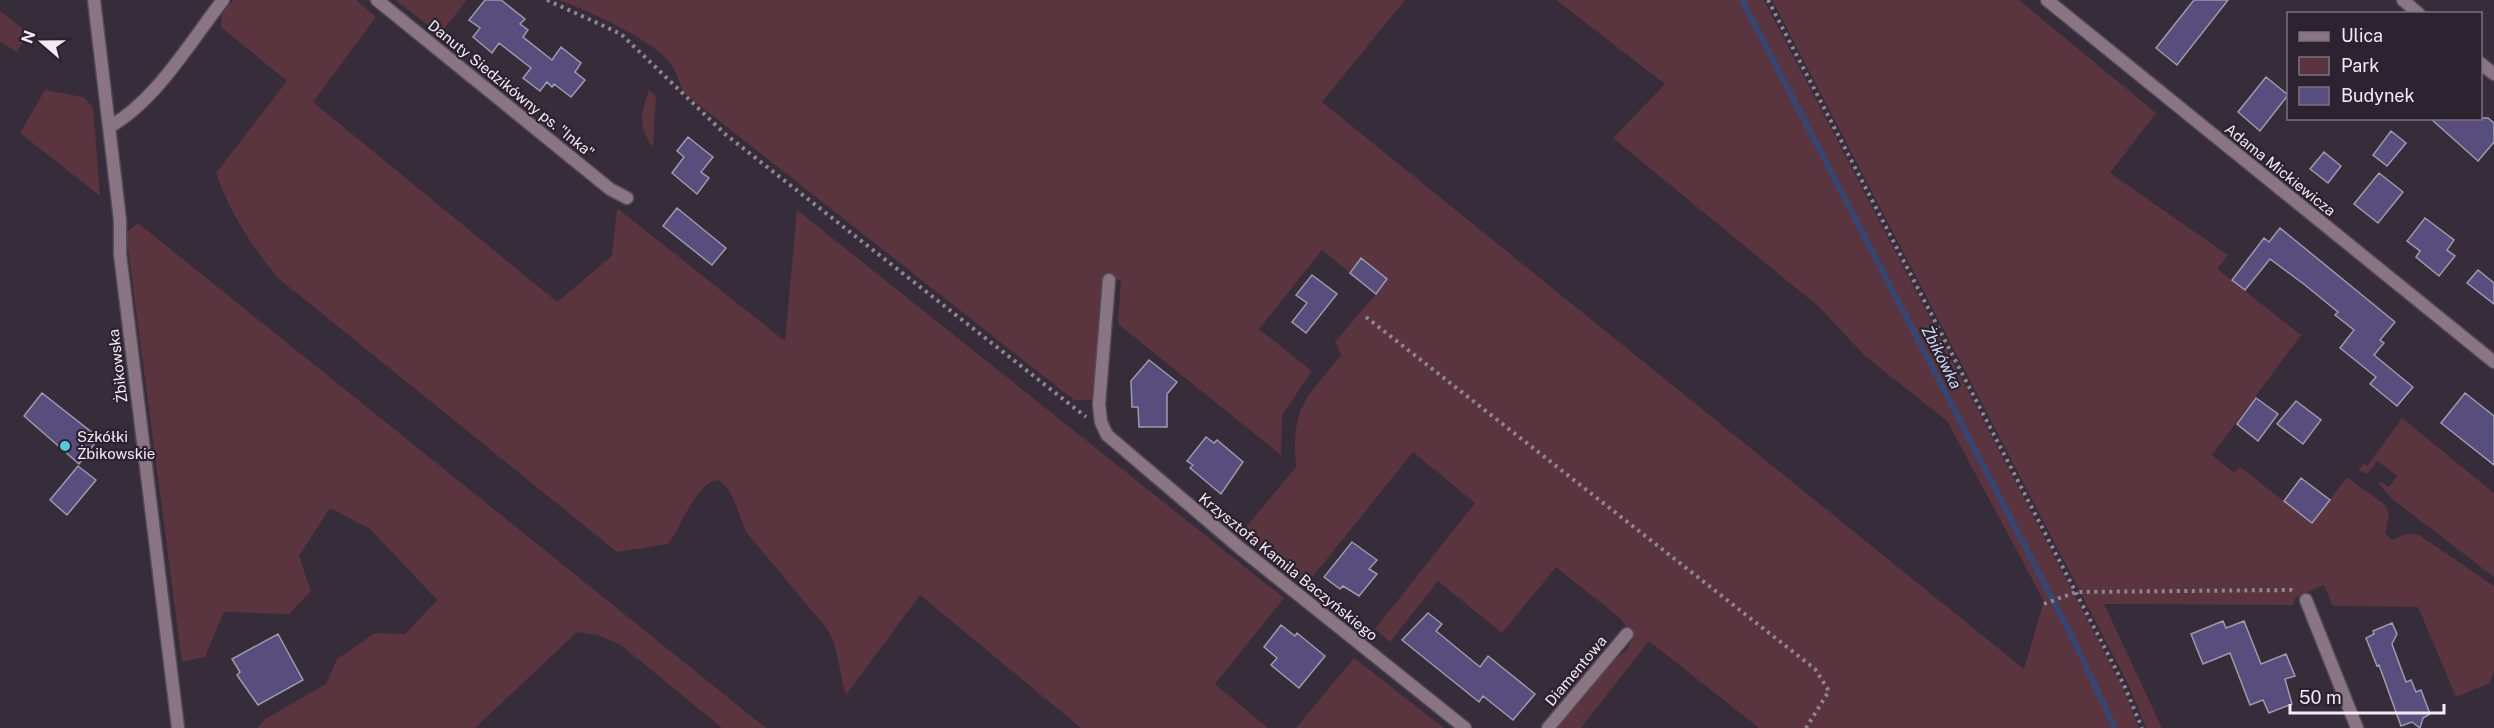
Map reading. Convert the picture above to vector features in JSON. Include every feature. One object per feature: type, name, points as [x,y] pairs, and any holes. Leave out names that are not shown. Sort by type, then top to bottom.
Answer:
[{"type":"street","name":"Żbikowska","points":[[94,0],[120,220],[120,254],[178,728]]},
{"type":"street","points":[[109,127],[130,115],[145,100],[223,0]]},
{"type":"street","name":"Danuty Siedzikówny ps. \"Inka\"","points":[[377,0],[610,189],[627,198]]},
{"type":"street","name":"Adama Mickiewicza","points":[[2047,0],[2494,362]]},
{"type":"street","points":[[2403,0],[2417,12]]},
{"type":"street","points":[[2482,64],[2494,74]]},
{"type":"street","points":[[1101,422],[1099,404],[1109,280]]},
{"type":"street","name":"Krzysztofa Kamila Baczyńskiego","points":[[1101,422],[1107,435],[1240,549],[1465,728]]},
{"type":"street","points":[[2306,600],[2357,728]]},
{"type":"street","name":"Diamentowa","points":[[1548,728],[1627,634]]},
{"type":"path","points":[[547,0],[621,34],[725,134],[1086,418],[1101,422]]},
{"type":"path","points":[[1768,0],[2124,685],[2142,728]]},
{"type":"path","points":[[1366,317],[1815,669],[1829,691],[1806,728]]},
{"type":"path","points":[[2044,604],[2060,596],[2076,592],[2291,590],[2306,600]]},
{"type":"green space","points":[[233,0],[356,0],[376,17],[313,102],[557,302],[612,256],[617,208],[785,341],[797,210],[1284,598],[1215,684],[1268,728],[1081,728],[920,595],[846,695],[836,653],[827,629],[747,533],[729,491],[718,480],[702,489],[668,544],[617,552],[278,278],[250,241],[228,202],[216,173],[287,81],[221,27],[222,14]]},
{"type":"green space","points":[[395,0],[467,0],[440,34]]},
{"type":"green space","points":[[559,0],[1405,0],[1322,102],[2024,669],[2044,601],[1947,421],[1865,356],[1819,307],[1613,138],[1665,84],[1556,0],[1764,0],[2122,686],[2139,728],[1759,728],[1649,641],[1581,728],[1556,728],[1612,661],[1626,651],[1634,637],[1620,618],[1556,567],[1502,633],[1438,581],[1390,642],[1375,629],[1475,503],[1413,452],[1306,585],[1248,539],[1247,526],[1296,467],[1295,446],[1299,416],[1310,394],[1341,355],[1335,342],[1376,294],[1322,250],[1259,329],[1312,371],[1282,415],[1281,455],[1118,324],[1121,280],[1103,278],[1092,400],[1074,400],[684,93],[672,66],[661,54],[618,26]]},
{"type":"green space","points":[[1772,0],[2019,0],[2156,113],[2110,173],[2228,255],[2217,269],[2301,335],[2212,455],[2234,473],[2240,467],[2312,523],[2347,477],[2384,504],[2389,514],[2385,533],[2392,540],[2406,534],[2419,535],[2494,586],[2494,671],[2490,683],[2456,697],[2418,607],[2333,606],[2324,585],[2295,598],[2293,605],[2104,604],[2162,728],[2146,728],[2128,684]]},
{"type":"green space","points":[[0,11],[28,33],[17,52],[0,42]]},
{"type":"green space","points":[[45,90],[83,97],[93,107],[100,196],[20,133]]},
{"type":"green space","points":[[649,90],[656,96],[653,148],[645,133],[642,120]]},
{"type":"green space","points":[[138,223],[766,728],[722,728],[621,645],[598,635],[577,632],[475,728],[257,728],[265,719],[326,684],[337,659],[375,633],[405,634],[437,600],[370,529],[330,508],[299,556],[311,591],[289,614],[224,612],[205,657],[182,662],[126,233]]},
{"type":"green space","points":[[2402,418],[2494,493],[2494,577],[2391,498],[2379,484],[2381,482],[2389,487],[2397,476],[2377,461],[2367,474],[2358,470],[2363,464],[2367,466]]},
{"type":"green space","points":[[1354,658],[1444,728],[1296,728]]},
{"type":"building","points":[[485,0],[501,0],[525,19],[520,24],[528,30],[523,37],[552,60],[561,47],[581,63],[575,72],[585,80],[571,97],[554,84],[552,87],[547,82],[540,91],[523,78],[531,68],[499,43],[492,53],[473,37],[480,28],[469,20]]},
{"type":"building","points":[[2194,0],[2228,0],[2177,65],[2156,48]]},
{"type":"building","points":[[2266,77],[2287,94],[2260,131],[2238,112]]},
{"type":"building","points":[[2488,118],[2494,123],[2494,142],[2478,161],[2432,120]]},
{"type":"building","points":[[2391,131],[2406,143],[2387,166],[2373,155]]},
{"type":"building","points":[[688,137],[713,157],[701,172],[709,178],[697,194],[672,173],[684,157],[677,151]]},
{"type":"building","points":[[2324,152],[2341,166],[2328,183],[2310,169]]},
{"type":"building","points":[[2379,173],[2403,192],[2378,223],[2354,204]]},
{"type":"building","points":[[677,208],[726,248],[712,265],[663,226]]},
{"type":"building","points":[[2425,218],[2454,240],[2447,250],[2455,256],[2439,276],[2416,257],[2420,251],[2407,241]]},
{"type":"building","points":[[2280,228],[2395,322],[2380,340],[2384,343],[2374,355],[2413,387],[2397,406],[2370,384],[2376,377],[2340,348],[2354,330],[2335,315],[2338,312],[2305,285],[2270,259],[2245,290],[2232,280],[2264,238],[2269,242]]},
{"type":"building","points":[[1361,258],[1387,279],[1376,294],[1350,273]]},
{"type":"building","points":[[2478,270],[2494,283],[2494,304],[2467,283]]},
{"type":"building","points":[[1312,275],[1337,294],[1306,333],[1292,322],[1307,303],[1296,295]]},
{"type":"building","points":[[1149,360],[1177,382],[1167,394],[1167,427],[1139,427],[1138,407],[1132,407],[1131,381]]},
{"type":"building","points":[[42,393],[99,438],[79,464],[24,416]]},
{"type":"building","points":[[2465,393],[2494,416],[2494,465],[2441,423]]},
{"type":"building","points":[[2256,398],[2278,414],[2258,441],[2237,424]]},
{"type":"building","points":[[2296,401],[2321,420],[2303,444],[2277,424]]},
{"type":"building","points":[[1206,437],[1214,443],[1217,440],[1243,462],[1221,494],[1190,468],[1193,465],[1187,461]]},
{"type":"building","points":[[78,466],[96,480],[67,515],[50,500]]},
{"type":"building","points":[[2301,478],[2330,500],[2312,523],[2284,501]]},
{"type":"building","points":[[1352,542],[1377,560],[1369,569],[1377,574],[1359,596],[1343,586],[1340,589],[1324,577]]},
{"type":"building","points":[[1428,613],[1442,624],[1436,631],[1480,667],[1488,656],[1535,694],[1513,720],[1483,696],[1479,702],[1402,640]]},
{"type":"building","points":[[2223,621],[2226,628],[2244,621],[2261,664],[2286,654],[2295,676],[2285,679],[2292,704],[2269,713],[2263,700],[2250,705],[2230,653],[2203,664],[2191,634]]},
{"type":"building","points":[[2392,623],[2397,634],[2392,644],[2406,682],[2411,680],[2416,692],[2421,690],[2430,714],[2423,718],[2420,728],[2412,722],[2401,726],[2379,665],[2377,666],[2366,638],[2374,634],[2373,631]]},
{"type":"building","points":[[1281,625],[1295,636],[1297,633],[1325,656],[1299,688],[1271,665],[1277,658],[1264,647]]},
{"type":"building","points":[[278,634],[303,680],[258,705],[237,675],[240,672],[232,659]]},
{"type":"waterway","name":"Żbikówka","points":[[1742,0],[2072,637],[2115,728]]},
{"type":"place","name":"Szkółki Żbikowskie","points":[[65,446]]}]
